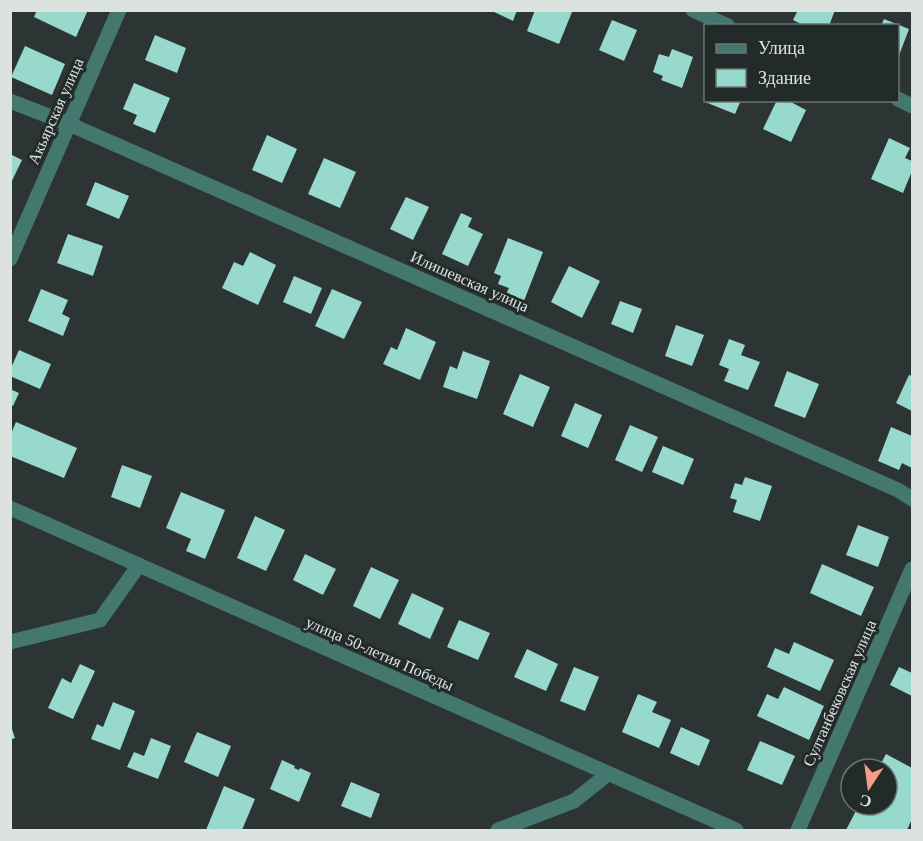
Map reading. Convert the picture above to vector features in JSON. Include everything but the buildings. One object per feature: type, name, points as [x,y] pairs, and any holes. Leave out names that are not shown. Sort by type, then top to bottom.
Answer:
[{"type":"street","name":"Акьярская улица","points":[[10,259],[120,10]]},
{"type":"street","points":[[693,10],[724,24]]},
{"type":"street","name":"Илишевская улица","points":[[10,101],[69,124],[876,480],[912,499]]},
{"type":"street","name":"улица 50-летия Победы","points":[[10,508],[736,831]]},
{"type":"street","points":[[10,642],[100,620],[139,565]]},
{"type":"street","name":"Султанбековская улица","points":[[798,831],[912,569]]},
{"type":"street","points":[[498,831],[574,801],[608,774]]}]
